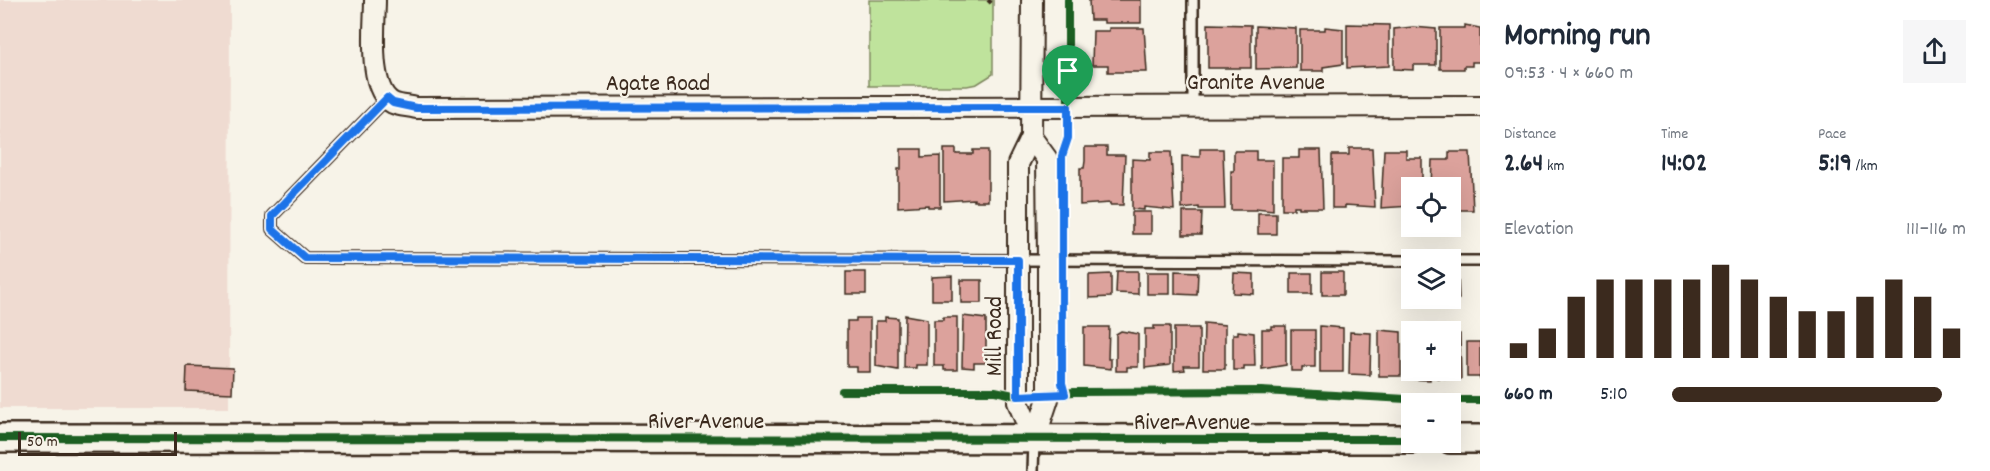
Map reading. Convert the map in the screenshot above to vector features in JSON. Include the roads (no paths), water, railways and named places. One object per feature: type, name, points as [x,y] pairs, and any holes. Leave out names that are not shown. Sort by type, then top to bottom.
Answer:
[{"type":"street","points":[[375,0],[377,75],[379,87],[387,98]]},
{"type":"street","name":"Mill Road","points":[[1032,0],[1031,136],[1018,164],[1018,402],[1034,441]]},
{"type":"street","name":"Agate Road","points":[[387,98],[393,103],[416,108],[1032,107]]},
{"type":"street","name":"Granite Avenue","points":[[1032,107],[1480,106]]},
{"type":"street","points":[[1031,136],[1047,159],[1048,260],[1048,399],[1034,441]]},
{"type":"street","name":"River Avenue","points":[[0,438],[1034,441],[1401,439]]},
{"type":"street","points":[[1461,439],[1480,439]]},
{"type":"lane","points":[[1193,0],[1193,107]]},
{"type":"lane","points":[[387,98],[272,216],[272,229],[305,258],[1401,261]]},
{"type":"lane","points":[[1461,261],[1480,261]]},
{"type":"lane","points":[[1033,471],[1034,441]]}]
